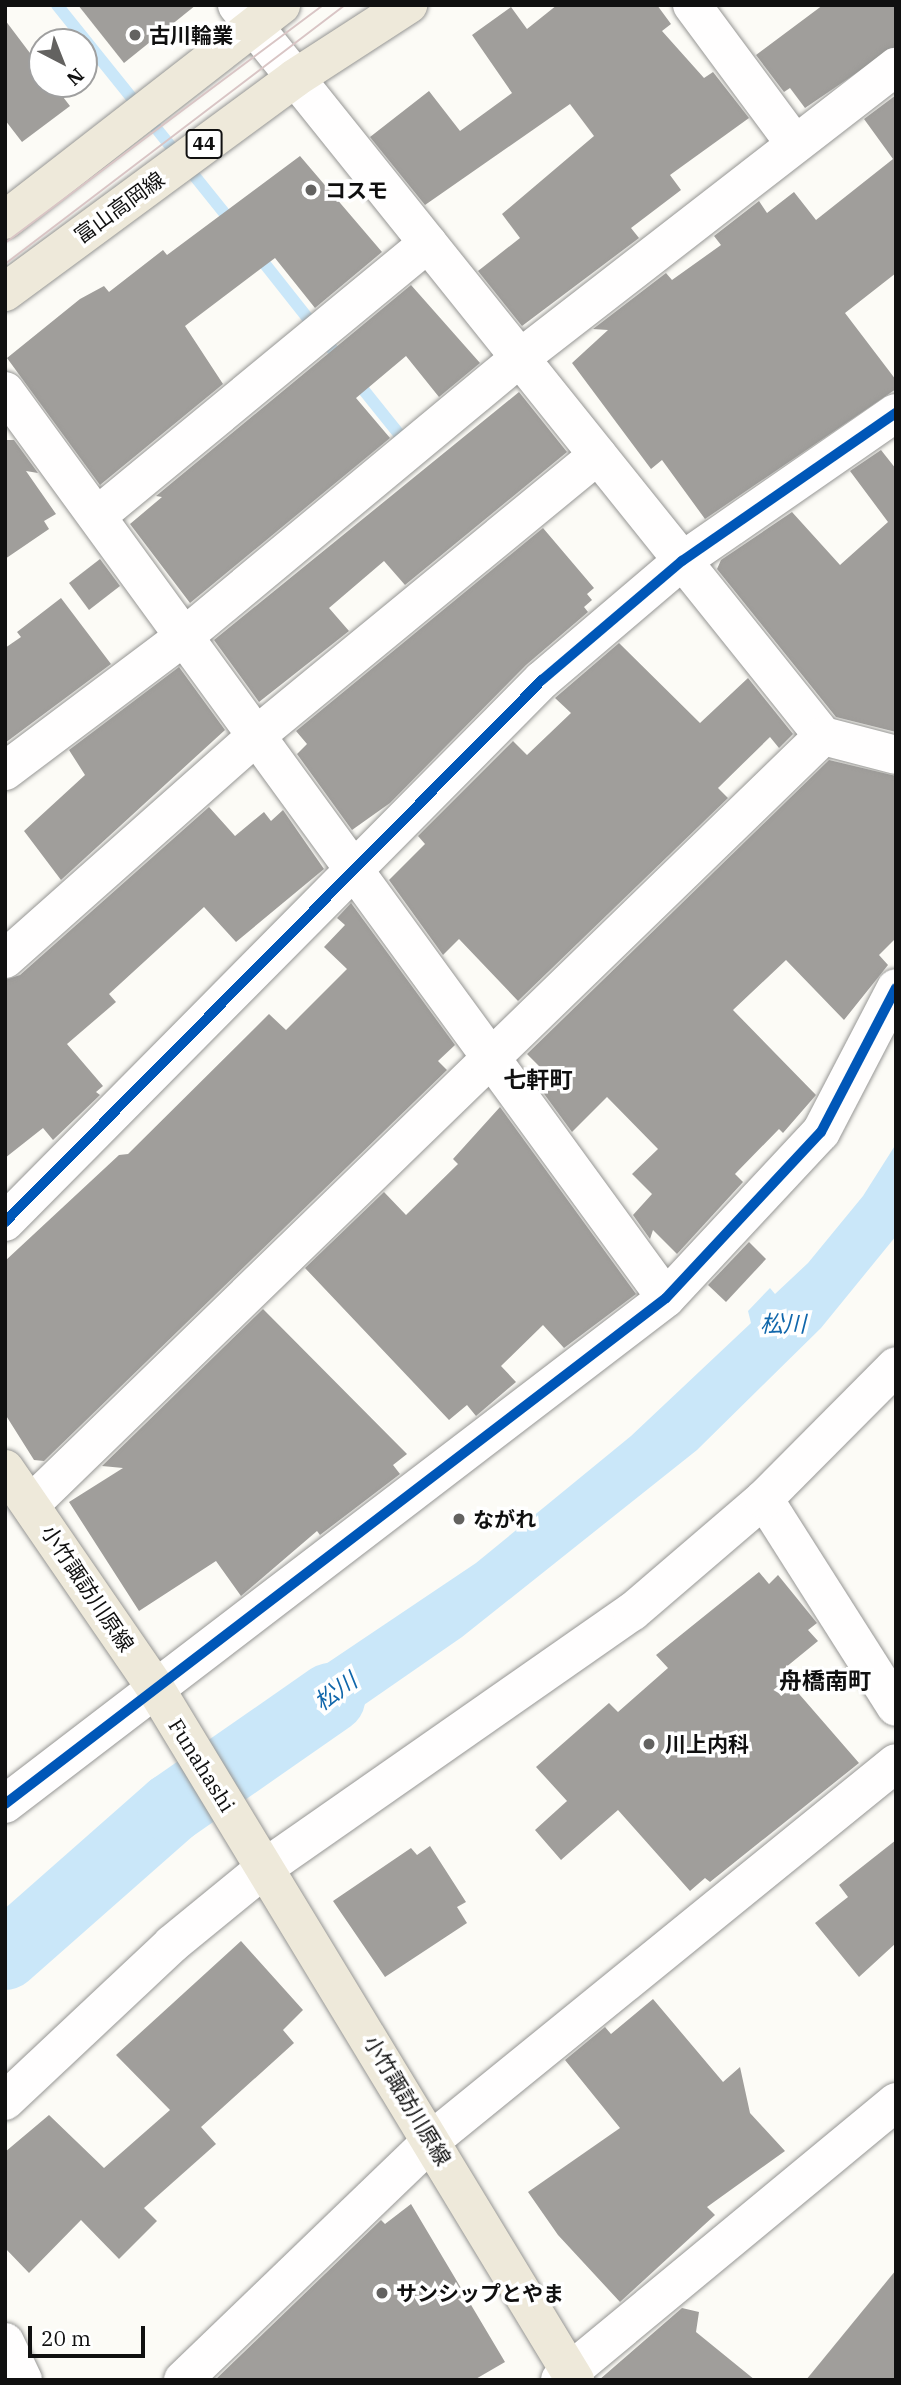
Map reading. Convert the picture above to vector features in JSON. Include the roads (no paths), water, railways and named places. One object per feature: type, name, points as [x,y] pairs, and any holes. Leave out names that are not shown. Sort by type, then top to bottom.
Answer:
[{"type":"main road","name":"富山高岡線","points":[[5,292],[295,78],[408,5]]},
{"type":"main road","points":[[5,220],[257,12]]},
{"type":"main road","name":"小竹諏訪川原線","points":[[5,1469],[160,1697]]},
{"type":"main road","name":"Funahashi","points":[[160,1697],[238,1822]]},
{"type":"main road","name":"小竹諏訪川原線","points":[[238,1822],[433,2139],[568,2377]]},
{"type":"street","points":[[692,5],[795,144]]},
{"type":"street","points":[[257,12],[295,78],[823,736],[896,755]]},
{"type":"street","points":[[5,771],[186,635],[519,359],[896,67]]},
{"type":"street","points":[[97,516],[428,243]]},
{"type":"street","points":[[5,391],[186,635],[666,1298]]},
{"type":"street","points":[[5,1222],[358,872],[542,680],[682,561],[896,413]]},
{"type":"street","points":[[5,959],[257,734],[598,455]]},
{"type":"street","points":[[31,1504],[823,736]]},
{"type":"street","points":[[5,1804],[160,1697],[666,1298],[821,1132],[896,988]]},
{"type":"street","points":[[5,2101],[172,1944],[266,1867],[632,1612],[764,1499],[896,1366]]},
{"type":"street","points":[[764,1499],[896,1707]]},
{"type":"street","points":[[183,2380],[433,2139],[799,1836],[896,1763]]},
{"type":"street","points":[[568,2377],[896,2102]]},
{"type":"street","points":[[5,2342],[23,2380]]},
{"type":"water","name":"松川","points":[[896,1144],[896,1236],[821,1328],[697,1450],[462,1637],[270,1770],[264,1761],[258,1764],[236,1737],[295,1691],[293,1686],[476,1563],[631,1436],[751,1323],[748,1311],[770,1288],[775,1294],[808,1263],[863,1196]]},
{"type":"water","points":[[161,1789],[178,1816],[172,1821],[179,1833],[5,1991],[5,1923],[58,1871]]},
{"type":"waterway","points":[[57,5],[235,226]]},
{"type":"waterway","points":[[257,254],[343,363]]},
{"type":"waterway","points":[[354,378],[402,438]]},
{"type":"waterway","name":"松川","points":[[5,1955],[172,1808],[330,1698]]},
{"type":"tram line","points":[[5,243],[323,5]]},
{"type":"tram line","points":[[5,264],[345,5]]},
{"type":"place","name":"古川輪業","points":[[135,35]]},
{"type":"place","name":"コスモ","points":[[311,190]]},
{"type":"place","name":"ながれ","points":[[459,1519]]},
{"type":"place","name":"川上内科","points":[[649,1744]]},
{"type":"place","name":"サンシップとやま","points":[[382,2293]]},
{"type":"district","name":"七軒町","points":[[538,1079]]},
{"type":"district","name":"舟橋南町","points":[[825,1680]]}]
